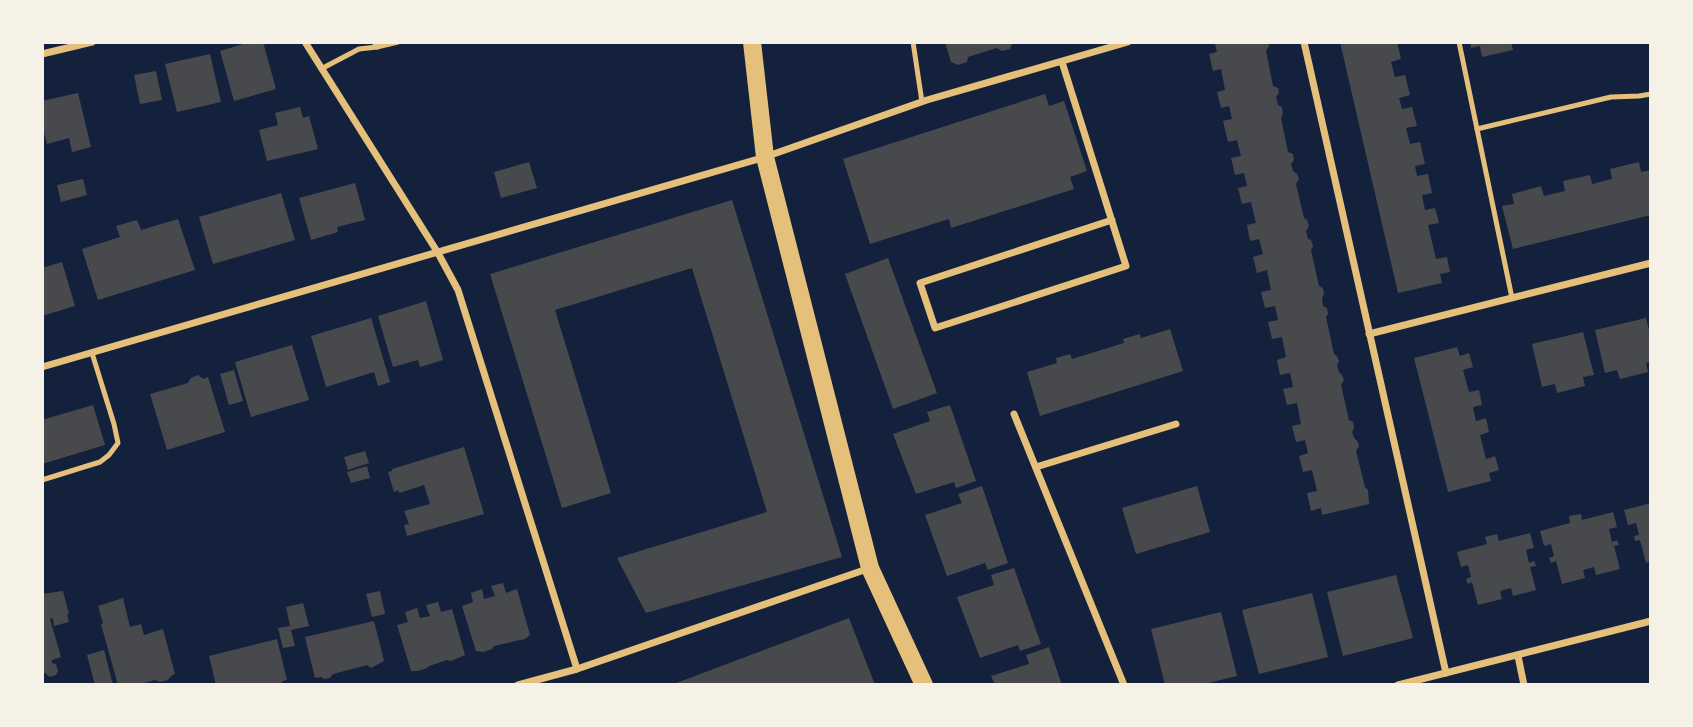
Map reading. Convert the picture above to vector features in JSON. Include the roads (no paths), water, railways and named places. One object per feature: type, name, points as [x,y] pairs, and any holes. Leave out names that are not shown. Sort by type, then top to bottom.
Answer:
[{"type":"main road","points":[[752,42],[765,157],[870,568],[924,685]]},
{"type":"street","points":[[42,54],[92,42]]},
{"type":"street","points":[[304,42],[438,253],[458,290],[576,669]]},
{"type":"street","points":[[42,368],[765,157],[922,102],[1128,42]]},
{"type":"street","points":[[1304,42],[1446,673]]},
{"type":"street","points":[[1062,61],[1112,220],[1126,266],[935,328],[920,283],[1112,220]]},
{"type":"street","points":[[1369,334],[1651,263]]},
{"type":"street","points":[[1014,414],[1124,685]]},
{"type":"street","points":[[1036,467],[1176,424]]},
{"type":"street","points":[[517,685],[576,669],[870,568]]},
{"type":"street","points":[[1398,685],[1651,621]]},
{"type":"street","points":[[1518,656],[1524,685]]},
{"type":"lane","points":[[321,69],[359,49],[398,42]]},
{"type":"lane","points":[[913,42],[922,102]]},
{"type":"lane","points":[[1459,42],[1512,298]]},
{"type":"lane","points":[[1477,129],[1611,97],[1651,94]]},
{"type":"lane","points":[[42,480],[100,462],[118,443],[92,353]]}]
